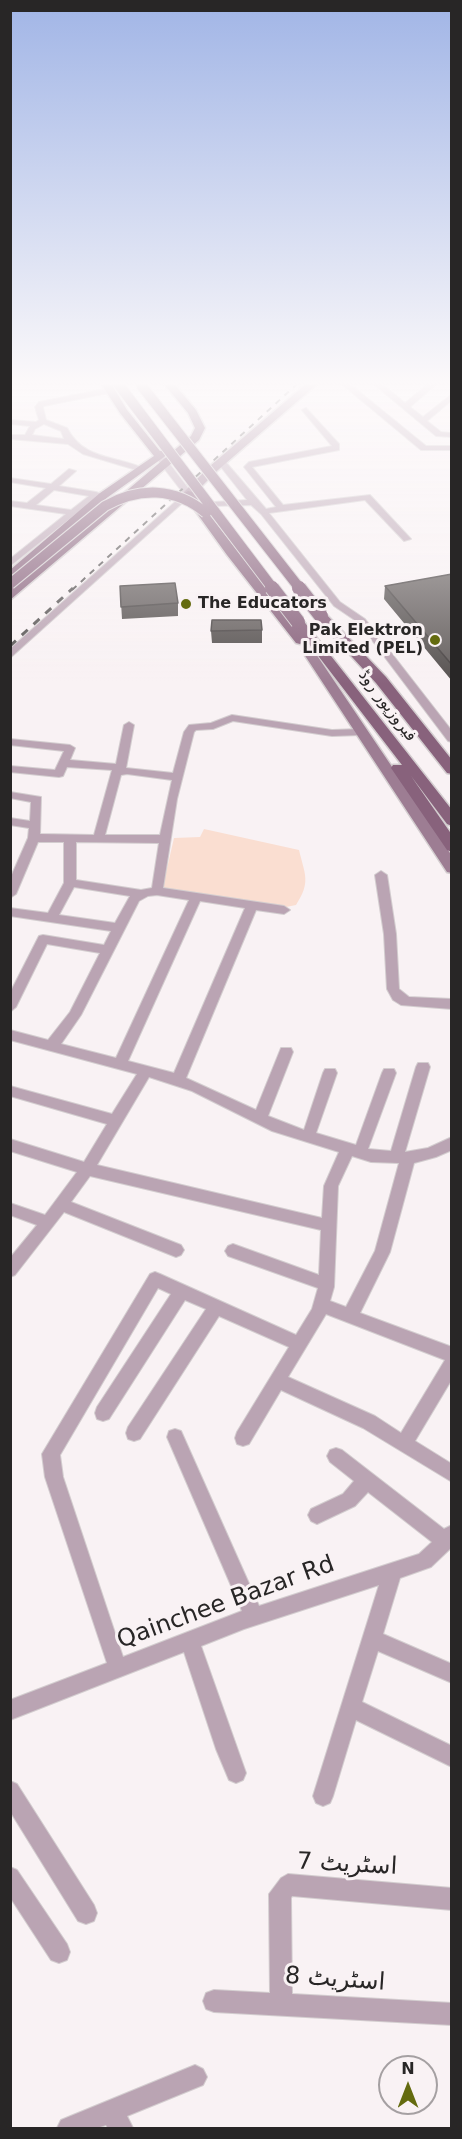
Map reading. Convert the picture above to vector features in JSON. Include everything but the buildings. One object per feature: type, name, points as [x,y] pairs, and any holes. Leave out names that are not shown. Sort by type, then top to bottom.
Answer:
[{"type":"main road","points":[[11,575],[100,495],[116,485]]},
{"type":"main road","points":[[10,597],[136,485]]},
{"type":"main road","name":"فیروزپور روڈ","points":[[190,485],[298,622],[314,650],[363,703],[452,821]]},
{"type":"main road","points":[[197,485],[188,494],[231,553],[314,650],[361,732],[452,867]]},
{"type":"main road","points":[[222,485],[452,770]]},
{"type":"main road","points":[[228,485],[327,615]]},
{"type":"main road","points":[[11,575],[105,506],[123,497],[136,494],[172,494],[192,501],[239,546]]},
{"type":"main road","points":[[363,703],[378,741],[452,847]]},
{"type":"street","points":[[39,485],[100,495]]},
{"type":"street","points":[[29,506],[56,485]]},
{"type":"street","points":[[181,485],[188,494],[208,503],[254,503]]},
{"type":"street","points":[[239,485],[264,512],[337,604],[362,621],[450,737],[429,741]]},
{"type":"street","points":[[262,485],[281,508]]},
{"type":"street","points":[[10,655],[188,494]]},
{"type":"street","points":[[11,575],[72,513],[100,495]]},
{"type":"street","points":[[12,497],[29,506],[72,513]]},
{"type":"street","points":[[264,512],[367,497],[407,539]]},
{"type":"street","points":[[157,891],[178,777],[189,732],[194,727],[213,726],[232,718],[332,733],[361,732]]},
{"type":"street","points":[[99,838],[116,772],[120,769],[129,724]]},
{"type":"street","points":[[10,742],[69,748],[57,774],[10,769]]},
{"type":"street","points":[[64,763],[178,777]]},
{"type":"street","points":[[10,795],[37,799],[34,838],[10,894]]},
{"type":"street","points":[[10,821],[35,825]]},
{"type":"street","points":[[34,838],[166,839]]},
{"type":"street","points":[[52,918],[70,883],[70,838]]},
{"type":"street","points":[[381,875],[390,934],[393,989],[398,997],[406,1002],[452,1004]]},
{"type":"street","points":[[70,883],[139,893],[157,891],[284,910]]},
{"type":"street","points":[[55,1046],[54,1042],[75,1015],[134,898],[139,893]]},
{"type":"street","points":[[120,1063],[196,897]]},
{"type":"street","points":[[178,1080],[252,905]]},
{"type":"street","points":[[10,912],[119,928]]},
{"type":"street","points":[[10,1007],[43,939],[108,950]]},
{"type":"street","points":[[10,1035],[178,1080],[277,1127],[371,1156],[402,1158],[431,1153],[452,1143]]},
{"type":"street","points":[[260,1119],[286,1052]]},
{"type":"street","points":[[350,1316],[382,1252],[423,1067]]},
{"type":"street","points":[[10,1270],[87,1169],[146,1070]]},
{"type":"street","points":[[308,1137],[330,1073]]},
{"type":"street","points":[[243,1438],[321,1305],[326,1284],[331,1186],[354,1151],[389,1073]]},
{"type":"street","points":[[10,1091],[116,1121]]},
{"type":"street","points":[[10,1145],[87,1169],[330,1226]]},
{"type":"street","points":[[61,1204],[176,1250]]},
{"type":"street","points":[[10,1209],[48,1222]]},
{"type":"street","points":[[233,1251],[326,1284]]},
{"type":"street","points":[[118,1669],[54,1477],[51,1454],[155,1279],[299,1344]]},
{"type":"street","points":[[103,1413],[182,1292]]},
{"type":"street","points":[[321,1305],[452,1355]]},
{"type":"street","points":[[134,1433],[216,1307]]},
{"type":"street","points":[[404,1444],[452,1364]]},
{"type":"street","points":[[277,1380],[369,1422],[452,1474]]},
{"type":"street","points":[[175,1437],[254,1617]]},
{"type":"street","points":[[336,1456],[448,1538]]},
{"type":"street","points":[[317,1515],[349,1500],[367,1480]]},
{"type":"street","name":"Qainchee Bazar Rd","points":[[10,1710],[254,1617],[425,1561],[448,1538]]},
{"type":"street","points":[[323,1796],[393,1571]]},
{"type":"street","points":[[372,1639],[452,1674]]},
{"type":"street","points":[[190,1641],[236,1773]]},
{"type":"street","points":[[351,1707],[452,1757]]},
{"type":"street","points":[[10,1791],[86,1913]]},
{"type":"street","points":[[10,1878],[59,1952]]},
{"type":"street","name":"اسٹریٹ 7","points":[[281,2004],[280,1894],[288,1885],[452,1899]]},
{"type":"street","name":"اسٹریٹ 8","points":[[214,2001],[452,2014]]},
{"type":"street","points":[[69,2128],[116,2120],[195,2077]]},
{"type":"shaded area","points":[[204,829],[299,850],[305,872],[305,884],[296,905],[286,907],[162,890],[174,838],[200,837]]},
{"type":"railway","points":[[72,590],[187,485]]},
{"type":"railway","points":[[10,646],[73,588]]},
{"type":"place","name":"The Educators","points":[[186,604]]},
{"type":"place","name":"Pak Elektron Limited (PEL)","points":[[435,640]]}]
